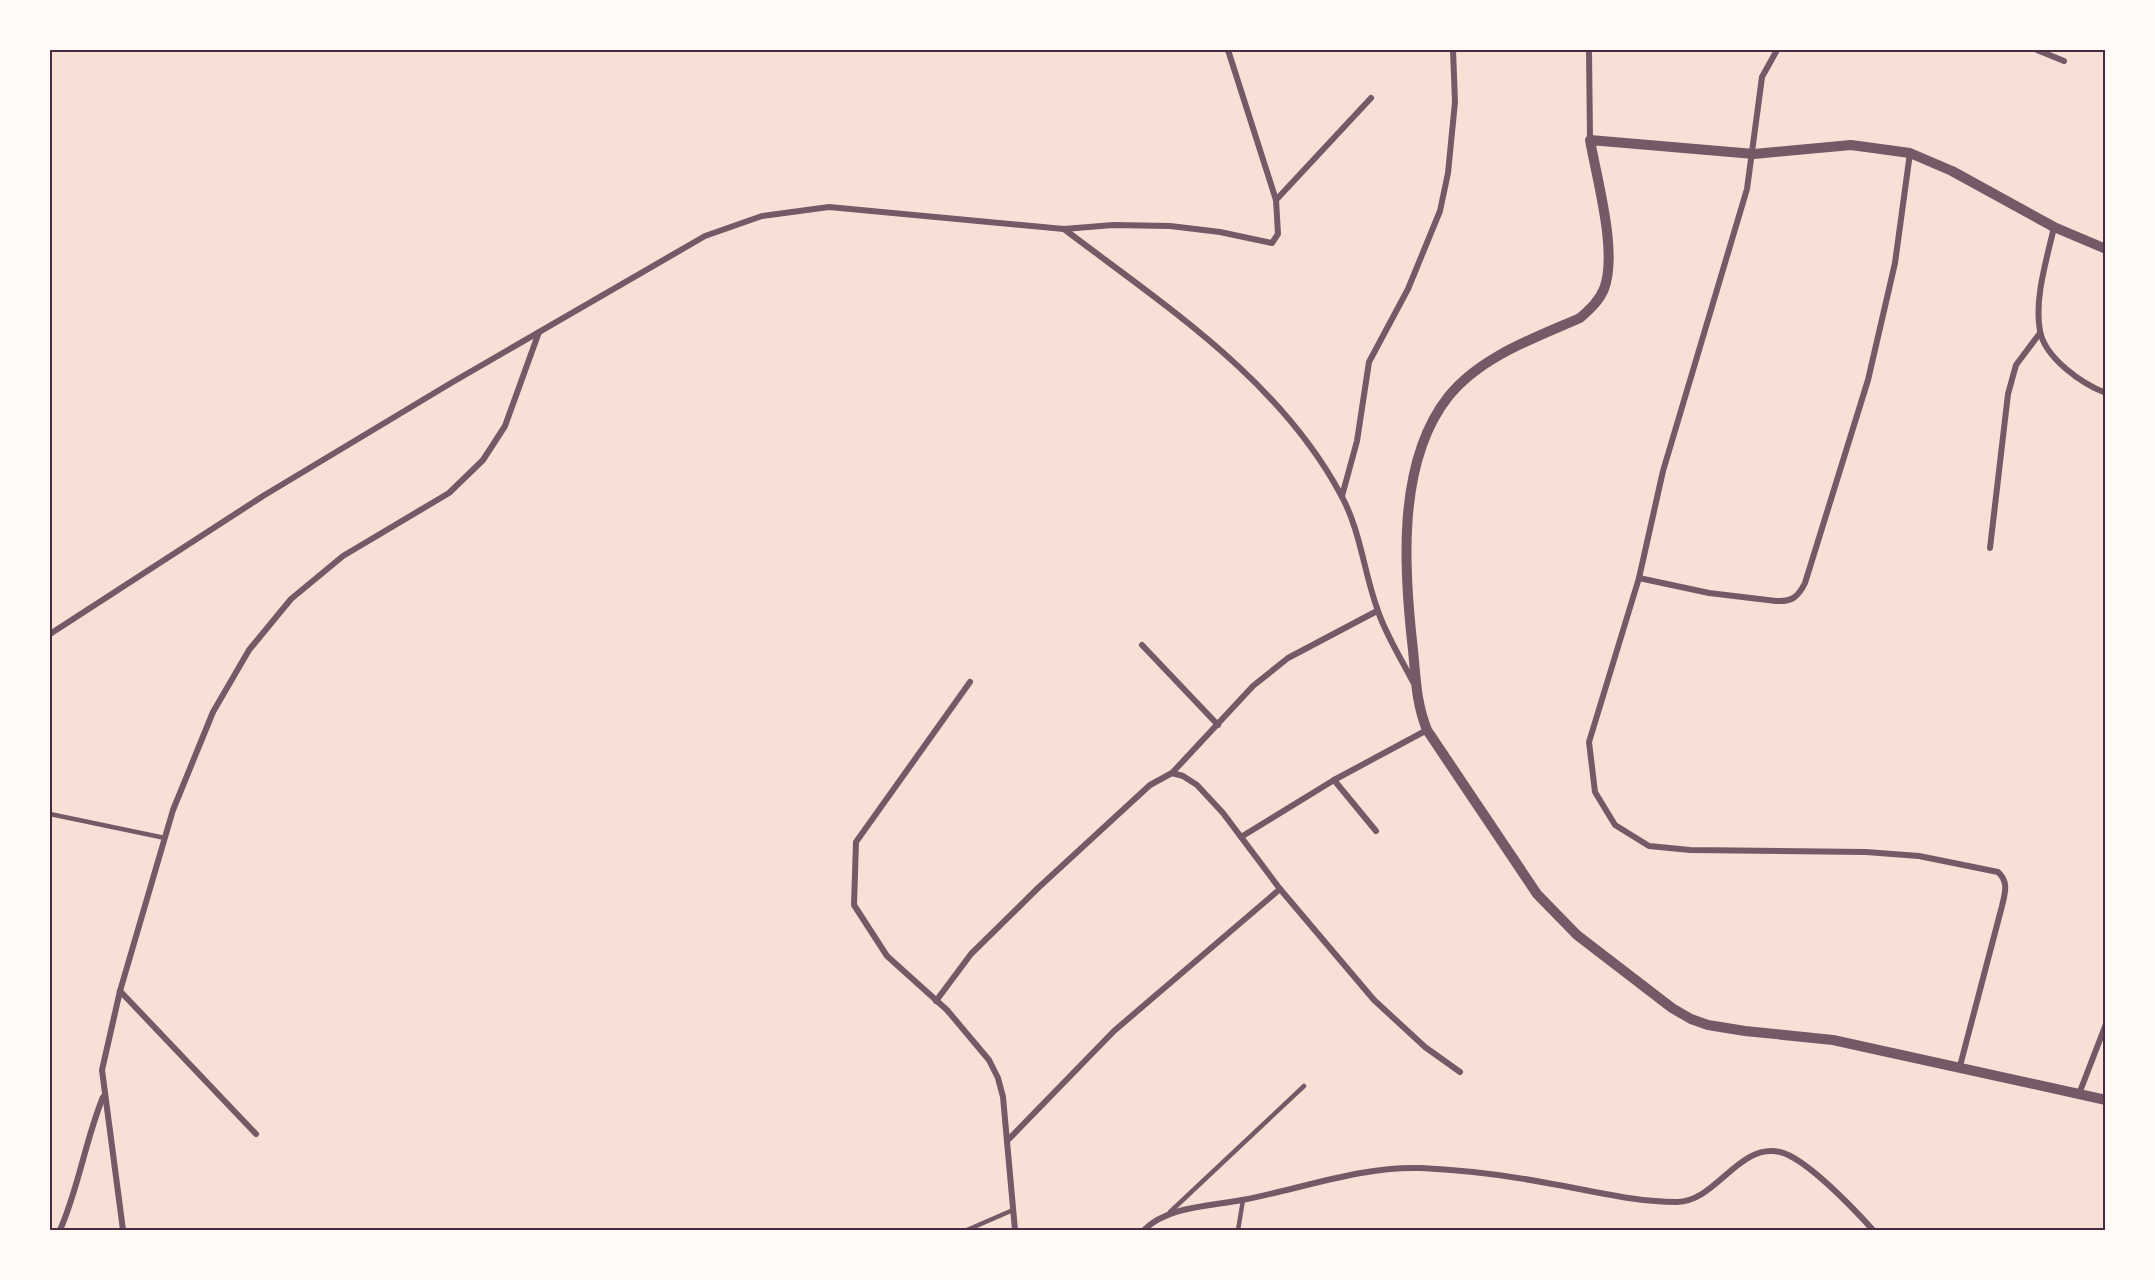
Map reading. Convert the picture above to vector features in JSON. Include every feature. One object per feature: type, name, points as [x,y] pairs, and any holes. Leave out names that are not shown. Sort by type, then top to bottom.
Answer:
[{"type":"street","points":[[50,634],[263,496],[539,332],[705,236],[762,216],[829,207],[1064,229],[1113,225],[1170,226],[1220,232],[1265,242],[1276,240],[1278,234],[1275,200],[1228,50]]},
{"type":"street","points":[[1342,496],[1357,441],[1369,362],[1408,289],[1440,211],[1448,173],[1455,102],[1453,50]]},
{"type":"street","points":[[1589,50],[1590,140],[1610,253],[1607,279],[1599,298],[1580,318],[1478,367],[1448,398],[1423,445],[1409,501],[1406,557],[1407,609],[1417,705],[1427,730],[1537,894],[1577,935],[1672,1008],[1708,1025],[1833,1040],[1960,1066],[2106,1100]]},
{"type":"street","points":[[1777,50],[1762,77],[1754,154],[1747,189],[1663,471],[1639,578],[1589,742],[1595,792],[1615,825],[1649,846],[1700,850],[1866,852],[1919,856],[1998,872],[2005,878],[2006,886],[1960,1066]]},
{"type":"street","points":[[2037,50],[2064,60]]},
{"type":"street","points":[[1275,200],[1371,98]]},
{"type":"street","points":[[1590,140],[1754,154],[1851,145],[1910,153],[1952,171],[2054,226],[2106,249]]},
{"type":"street","points":[[1639,578],[1709,593],[1776,601],[1787,602],[1798,596],[1805,583],[1868,380],[1895,263],[1910,153]]},
{"type":"street","points":[[1990,548],[2008,393],[2016,365],[2040,333],[2042,281],[2054,226]]},
{"type":"street","points":[[1064,229],[1184,318],[1229,357],[1304,438],[1342,496],[1377,611],[1416,688]]},
{"type":"street","points":[[123,1230],[102,1070],[120,991],[173,810],[213,712],[249,650],[291,599],[343,556],[449,493],[483,460],[505,426],[539,332]]},
{"type":"street","points":[[2040,333],[2068,371],[2106,393]]},
{"type":"street","points":[[936,1001],[971,954],[1038,888],[1150,785],[1172,773],[1253,686],[1288,658],[1377,611]]},
{"type":"street","points":[[1142,645],[1218,725]]},
{"type":"street","points":[[970,682],[856,842],[854,905],[887,956],[947,1010],[989,1060],[998,1077],[1004,1098],[1015,1230]]},
{"type":"street","points":[[1241,837],[1334,780],[1427,730]]},
{"type":"street","points":[[1172,773],[1183,776],[1197,786],[1374,1000],[1425,1047],[1460,1072]]},
{"type":"street","points":[[1334,780],[1376,831]]},
{"type":"street","points":[[1007,1141],[1114,1031],[1280,889]]},
{"type":"street","points":[[120,991],[256,1134]]},
{"type":"street","points":[[2079,1094],[2106,1024]]},
{"type":"street","points":[[60,1230],[72,1201],[95,1118],[104,1097]]},
{"type":"street","points":[[1144,1230],[1166,1216],[1193,1208],[1243,1200],[1384,1168],[1421,1168],[1546,1182],[1609,1196],[1678,1202],[1694,1199],[1749,1157],[1767,1151],[1782,1152],[1796,1158],[1854,1208],[1873,1230]]},
{"type":"lane","points":[[50,813],[165,838]]},
{"type":"lane","points":[[1166,1216],[1304,1086]]},
{"type":"lane","points":[[1238,1230],[1243,1200]]},
{"type":"lane","points":[[967,1230],[1013,1210]]}]
